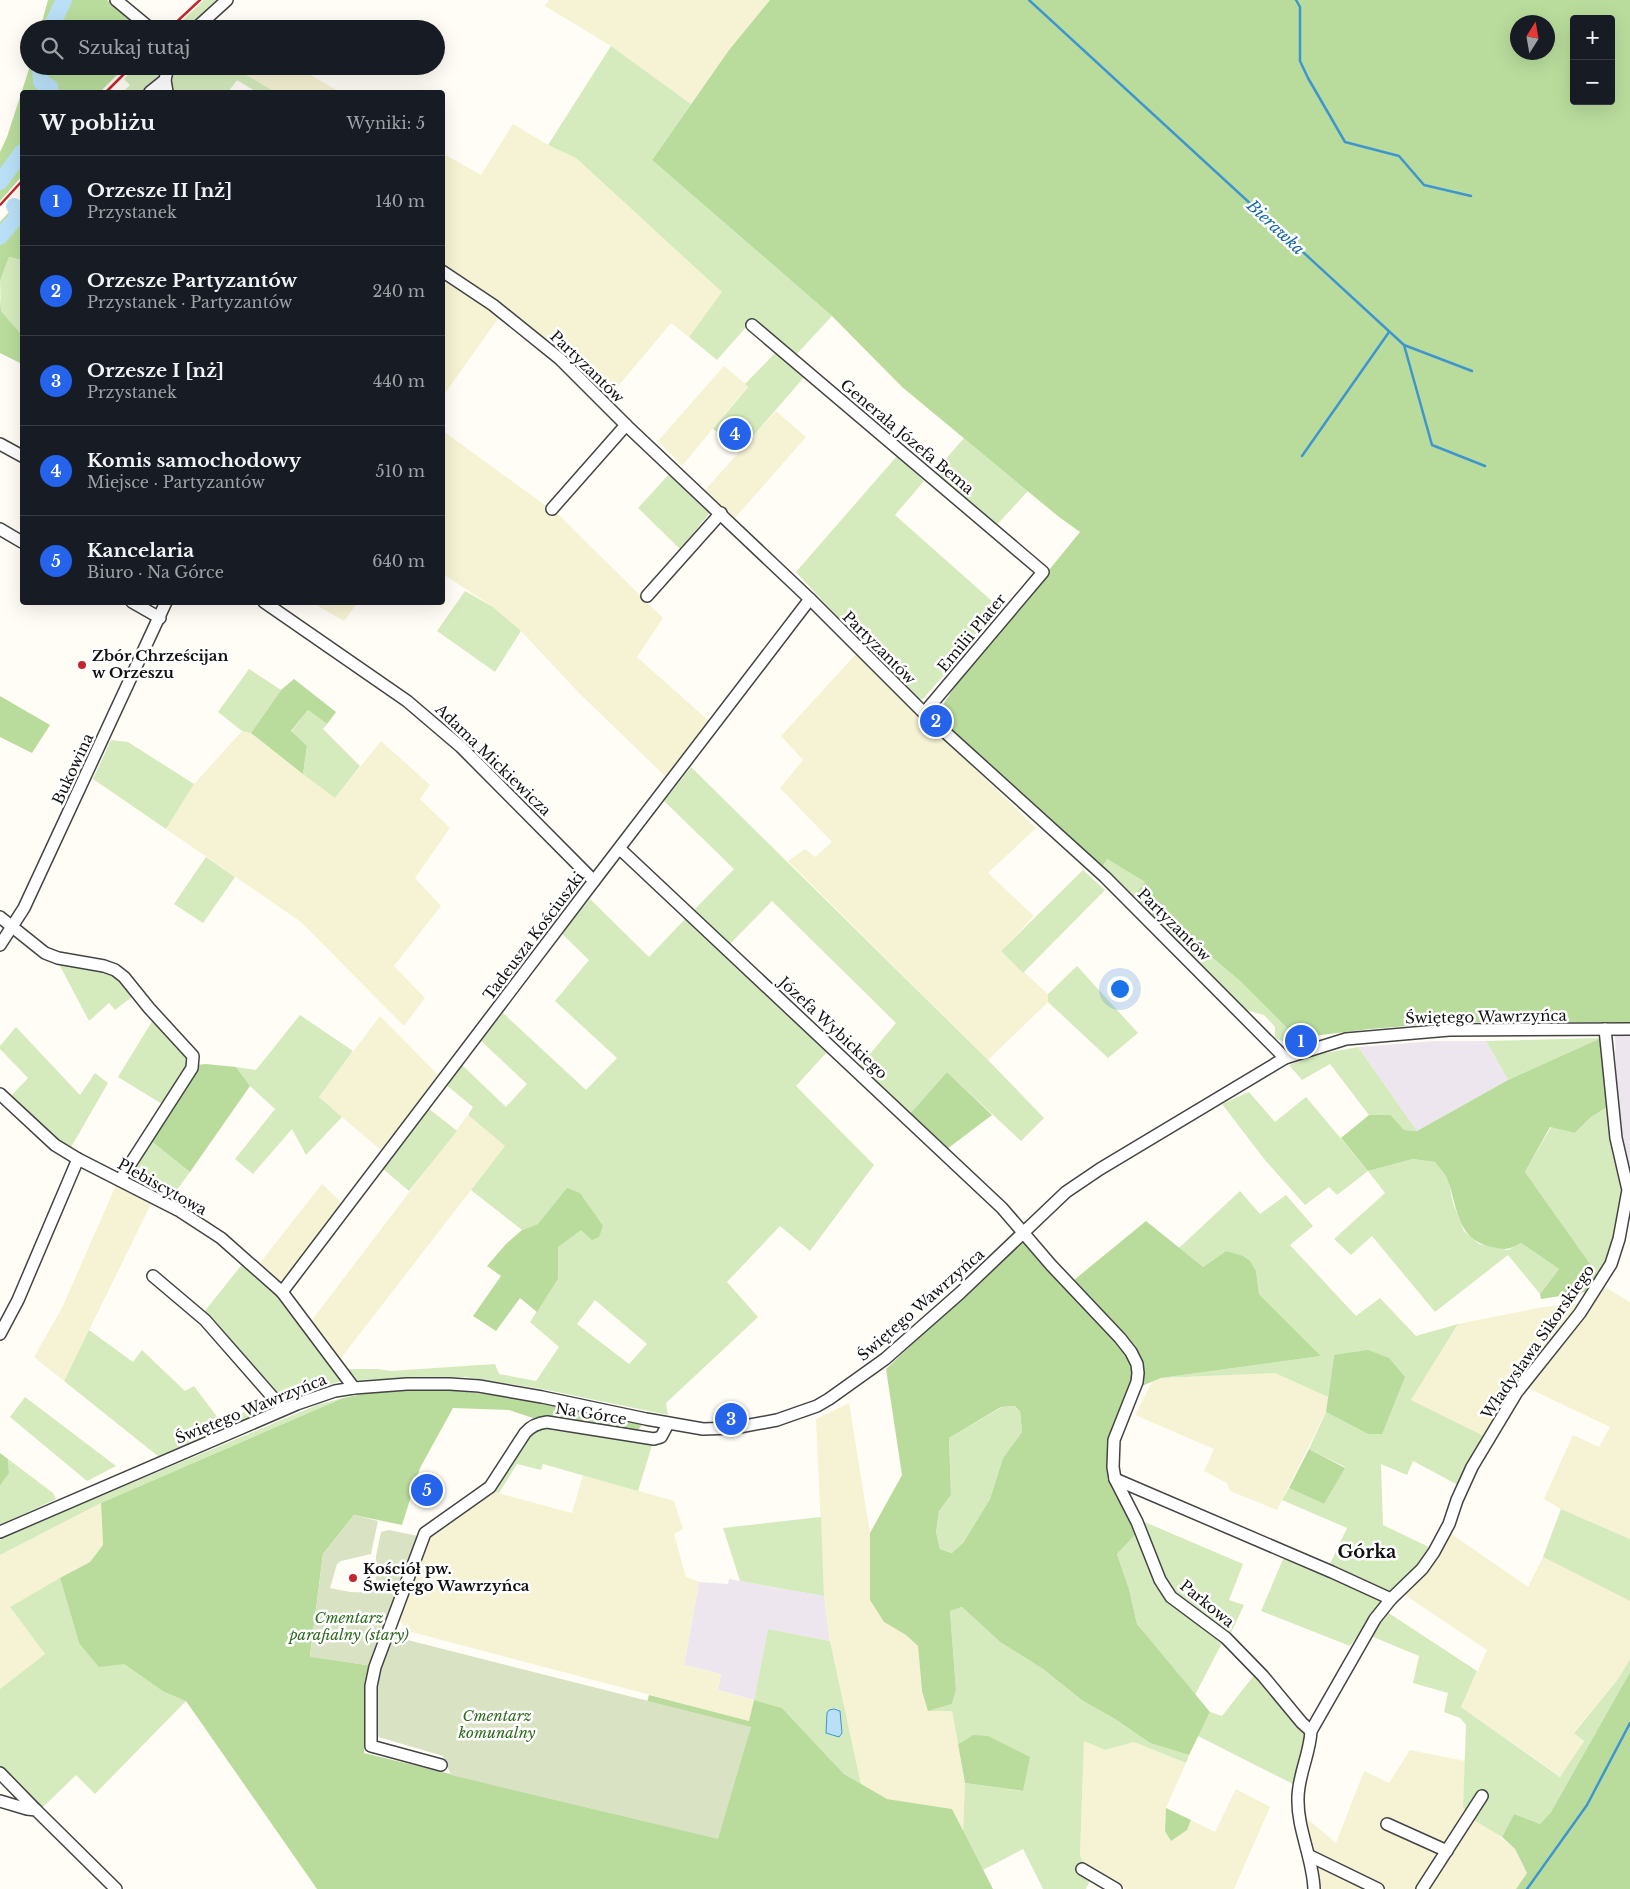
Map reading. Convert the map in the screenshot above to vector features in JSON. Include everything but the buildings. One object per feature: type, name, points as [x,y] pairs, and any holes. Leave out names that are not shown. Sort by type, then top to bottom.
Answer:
[{"type":"street","points":[[116,0],[140,20]]},
{"type":"street","points":[[205,20],[226,0]]},
{"type":"street","points":[[166,75],[167,90]]},
{"type":"street","points":[[152,90],[165,80]]},
{"type":"street","name":"Partyzantów","points":[[445,273],[493,305],[560,359],[626,425],[810,599],[924,713],[1105,877],[1285,1058]]},
{"type":"street","name":"Generała Józefa Bema","points":[[752,325],[1043,572]]},
{"type":"street","points":[[552,509],[626,425]]},
{"type":"street","points":[[0,444],[20,455]]},
{"type":"street","points":[[647,596],[721,513]]},
{"type":"street","points":[[0,529],[20,541]]},
{"type":"street","name":"Emilii Plater","points":[[924,713],[1043,572]]},
{"type":"street","name":"Tadeusza Kościuszki","points":[[282,1292],[810,599]]},
{"type":"street","points":[[137,605],[160,618]]},
{"type":"street","name":"Bukowina","points":[[0,945],[24,908],[165,605]]},
{"type":"street","name":"Adama Mickiewicza","points":[[268,605],[414,706],[461,747],[594,881]]},
{"type":"street","name":"Józefa Wybickiego","points":[[620,849],[1002,1208],[1024,1232]]},
{"type":"street","points":[[0,917],[44,953],[53,957],[104,966],[115,970],[124,977],[149,1008],[193,1056],[192,1068],[120,1180]]},
{"type":"street","name":"Władysława Sikorskiego","points":[[1314,1889],[1310,1856],[1300,1819],[1298,1800],[1299,1786],[1311,1745],[1311,1731],[1375,1619],[1391,1599],[1422,1568],[1434,1552],[1449,1524],[1457,1500],[1472,1467],[1499,1422],[1534,1369],[1591,1297],[1611,1264],[1615,1253],[1628,1190],[1616,1138],[1605,1029]]},
{"type":"street","name":"Świętego Wawrzyńca","points":[[0,1532],[316,1396],[354,1388],[407,1384],[480,1386],[542,1397],[668,1424],[703,1429],[734,1428],[777,1420],[817,1406],[840,1393],[912,1336],[1071,1188],[1285,1058],[1346,1039],[1372,1036],[1450,1030],[1630,1029]]},
{"type":"street","name":"Plebiscytowa","points":[[0,1094],[55,1145],[78,1159],[178,1210],[221,1238],[282,1292],[354,1388]]},
{"type":"street","points":[[0,1334],[18,1300],[78,1159]]},
{"type":"street","name":"Parkowa","points":[[1024,1232],[1051,1265],[1120,1338],[1131,1352],[1137,1364],[1137,1382],[1114,1440],[1112,1455],[1115,1479],[1137,1522],[1160,1580],[1171,1598],[1226,1638],[1263,1676],[1302,1723],[1311,1731]]},
{"type":"street","points":[[153,1276],[205,1320],[283,1410]]},
{"type":"street","name":"Na Górce","points":[[442,1765],[371,1746],[371,1686],[376,1667],[425,1533],[490,1487],[525,1433],[538,1423],[546,1422],[654,1439],[661,1437],[668,1424]]},
{"type":"street","points":[[1115,1479],[1391,1599]]},
{"type":"street","points":[[0,1773],[116,1889]]},
{"type":"street","points":[[1422,1889],[1482,1796]]},
{"type":"street","points":[[0,1801],[36,1810]]},
{"type":"street","points":[[1387,1824],[1447,1851]]},
{"type":"street","points":[[1310,1856],[1378,1889]]},
{"type":"street","points":[[1082,1870],[1116,1889]]},
{"type":"shaded area","points":[[549,0],[770,0],[729,50],[691,104],[611,46],[545,6]]},
{"type":"shaded area","points":[[246,75],[311,75],[337,90],[272,90]]},
{"type":"shaded area","points":[[513,124],[548,145],[576,158],[723,292],[689,337],[671,323],[610,396],[503,306],[445,267],[445,155],[481,175]]},
{"type":"shaded area","points":[[445,280],[500,316],[445,393]]},
{"type":"shaded area","points":[[724,366],[748,386],[682,466],[658,441]]},
{"type":"shaded area","points":[[776,411],[806,437],[735,518],[705,490]]},
{"type":"shaded area","points":[[445,432],[560,516],[663,618],[637,657],[709,721],[667,778],[579,693],[521,631],[493,607],[445,575]]},
{"type":"shaded area","points":[[316,605],[356,605],[344,621]]},
{"type":"shaded area","points":[[856,654],[1036,828],[988,873],[1034,916],[1001,951],[1048,994],[1048,1002],[988,1060],[788,861],[805,849],[815,857],[832,842],[780,788],[803,760],[781,736]]},
{"type":"shaded area","points":[[242,731],[251,733],[335,798],[381,741],[430,785],[420,799],[450,828],[415,878],[441,906],[394,966],[425,998],[404,1026],[301,922],[166,829],[194,784]]},
{"type":"shaded area","points":[[380,1016],[441,1078],[384,1153],[319,1097]]},
{"type":"shaded area","points":[[1615,1035],[1630,1035],[1630,1167],[1620,1136]]},
{"type":"shaded area","points":[[1435,1041],[1486,1041],[1508,1080],[1417,1131],[1358,1047]]},
{"type":"shaded area","points":[[468,1115],[505,1146],[341,1358],[312,1320]]},
{"type":"shaded area","points":[[322,1184],[343,1204],[286,1281],[278,1280],[260,1263]]},
{"type":"shaded area","points":[[116,1185],[151,1204],[64,1381],[34,1357],[63,1306]]},
{"type":"shaded area","points":[[1605,1287],[1630,1302],[1630,1539],[1561,1509],[1544,1499],[1573,1435],[1599,1447],[1610,1427],[1526,1387]]},
{"type":"shaded area","points":[[1582,1303],[1486,1437],[1411,1400],[1458,1324],[1543,1307]]},
{"type":"shaded area","points":[[1275,1373],[1328,1397],[1326,1412],[1277,1510],[1230,1491],[1227,1483],[1204,1471],[1214,1449],[1135,1415],[1152,1382],[1161,1378]]},
{"type":"shaded area","points":[[849,1403],[870,1533],[870,1600],[884,1622],[906,1635],[918,1646],[922,1691],[952,1711],[965,1783],[963,1832],[952,1809],[887,1799],[861,1784],[830,1641],[824,1596],[816,1419]]},
{"type":"shaded area","points":[[583,1475],[674,1501],[683,1529],[674,1534],[686,1577],[699,1582],[684,1665],[721,1674],[718,1690],[754,1700],[749,1721],[408,1631],[400,1621],[425,1545],[431,1534],[490,1491],[572,1513]]},
{"type":"shaded area","points":[[101,1503],[103,1545],[90,1562],[10,1607],[45,1654],[0,1689],[0,1555]]},
{"type":"shaded area","points":[[1450,1533],[1528,1587],[1543,1557],[1630,1601],[1630,1659],[1618,1679],[1574,1732],[1584,1740],[1561,1777],[1461,1707],[1487,1650],[1405,1595],[1437,1556]]},
{"type":"shaded area","points":[[729,1579],[824,1596],[830,1641],[768,1629],[754,1700],[718,1690],[721,1674],[684,1665],[699,1582],[728,1584]]},
{"type":"shaded area","points":[[1084,1741],[1105,1750],[1134,1742],[1186,1763],[1166,1808],[1165,1831],[1187,1830],[1191,1820],[1215,1832],[1236,1789],[1270,1807],[1234,1889],[1126,1889],[1086,1867],[1080,1855]]},
{"type":"shaded area","points":[[1410,1750],[1465,1761],[1463,1807],[1515,1849],[1527,1873],[1516,1889],[1317,1889],[1303,1815],[1336,1843],[1364,1771],[1389,1783]]},
{"type":"green space","points":[[48,0],[107,0],[133,20],[42,20]]},
{"type":"green space","points":[[204,0],[222,0],[199,20],[183,20]]},
{"type":"green space","points":[[770,0],[1630,0],[1630,1022],[1457,1022],[1370,1029],[1297,1038],[1239,980],[1195,943],[1181,945],[1134,896],[1145,882],[1107,859],[1101,869],[944,725],[940,709],[960,679],[1080,532],[1059,517],[902,387],[832,316],[652,160],[729,50]]},
{"type":"green space","points":[[611,46],[691,104],[652,160],[832,316],[794,357],[748,325],[717,360],[689,337],[722,292],[576,158],[548,145]]},
{"type":"green space","points":[[27,75],[117,75],[102,90],[22,90]]},
{"type":"green space","points":[[128,75],[160,75],[145,90],[125,90],[130,85],[124,79]]},
{"type":"green space","points":[[171,75],[246,75],[272,90],[254,90],[237,80],[230,90],[172,90],[170,81]]},
{"type":"green space","points":[[20,97],[20,178],[0,201],[0,152]]},
{"type":"green space","points":[[20,200],[20,260],[9,257],[0,281],[0,222]]},
{"type":"green space","points":[[9,257],[20,260],[20,333],[1,311],[0,281]]},
{"type":"green space","points":[[0,296],[1,311],[20,333],[20,363],[0,353]]},
{"type":"green space","points":[[777,351],[805,376],[742,449],[713,429],[748,387],[745,384]]},
{"type":"green space","points":[[964,438],[1028,491],[994,528],[932,475]]},
{"type":"green space","points":[[897,456],[924,481],[895,515],[1001,609],[923,699],[914,699],[796,572]]},
{"type":"green space","points":[[672,471],[712,510],[680,549],[638,508]]},
{"type":"green space","points":[[465,591],[493,607],[521,631],[495,672],[437,631]]},
{"type":"green space","points":[[249,669],[281,690],[251,733],[242,731],[218,712]]},
{"type":"green space","points":[[294,679],[336,712],[327,724],[308,710],[291,731],[307,746],[303,774],[251,733],[281,690]]},
{"type":"green space","points":[[0,696],[50,725],[32,753],[0,737]]},
{"type":"green space","points":[[308,710],[327,724],[323,729],[360,766],[335,798],[303,774],[307,747],[291,732]]},
{"type":"green space","points":[[111,740],[128,742],[194,784],[166,829],[93,779]]},
{"type":"green space","points":[[691,767],[988,1060],[1044,1118],[1021,1141],[947,1072],[909,1115],[858,1068],[896,1023],[772,901],[728,946],[693,911],[734,869],[664,801]]},
{"type":"green space","points":[[206,857],[235,877],[203,923],[174,904]]},
{"type":"green space","points":[[1107,859],[1145,882],[1134,897],[1181,945],[1195,943],[1239,980],[1297,1038],[1289,1044],[1275,1038],[1275,1027],[1264,1015],[1246,1010],[1196,964],[1101,869]]},
{"type":"green space","points":[[1083,870],[1105,890],[1023,973],[1001,951]]},
{"type":"green space","points":[[590,899],[649,957],[686,918],[827,1052],[796,1086],[874,1165],[810,1251],[780,1226],[727,1282],[758,1317],[666,1403],[668,1415],[542,1389],[465,1377],[357,1380],[348,1369],[391,1371],[495,1364],[499,1374],[536,1381],[559,1347],[530,1322],[558,1279],[558,1247],[581,1229],[603,1225],[538,1224],[522,1230],[471,1190],[505,1146],[468,1115],[473,1107],[445,1084],[460,1063],[506,1107],[527,1084],[480,1040],[503,1013],[586,1090],[617,1058],[555,1001],[589,960],[561,933]],"holes":[[[595,1300],[647,1344],[629,1364],[577,1324]]]},
{"type":"green space","points":[[59,964],[101,969],[115,974],[134,995],[115,1010],[109,1003],[89,1021]]},
{"type":"green space","points":[[1077,966],[1138,1033],[1108,1058],[1048,1002],[1048,994]]},
{"type":"green space","points":[[300,1015],[353,1051],[319,1097],[342,1117],[306,1155],[292,1129],[253,1174],[235,1159],[275,1109],[250,1086],[236,1067],[256,1070]]},
{"type":"green space","points":[[154,1018],[189,1059],[162,1104],[118,1077]]},
{"type":"green space","points":[[16,1027],[80,1095],[95,1073],[108,1083],[70,1149],[53,1139],[9,1098],[28,1078],[0,1049],[0,1046]]},
{"type":"green space","points":[[1601,1038],[1508,1080],[1486,1041]]},
{"type":"green space","points":[[1601,1038],[1609,1106],[1591,1117],[1575,1133],[1550,1127],[1525,1172],[1598,1275],[1586,1292],[1541,1299],[1540,1294],[1559,1269],[1521,1243],[1507,1249],[1501,1249],[1480,1243],[1472,1238],[1461,1222],[1447,1178],[1435,1162],[1413,1159],[1368,1171],[1341,1138],[1369,1115],[1391,1115],[1404,1130],[1417,1131],[1508,1080]]},
{"type":"green space","points":[[1358,1047],[1417,1131],[1404,1130],[1391,1115],[1369,1115],[1330,1064],[1302,1080],[1289,1065],[1320,1054]]},
{"type":"green space","points":[[196,1065],[236,1067],[250,1086],[190,1172],[150,1140]]},
{"type":"green space","points":[[947,1072],[992,1115],[947,1149],[909,1115]]},
{"type":"green space","points":[[1249,1092],[1275,1122],[1306,1097],[1368,1171],[1337,1195],[1329,1187],[1305,1205],[1265,1160],[1222,1104]]},
{"type":"green space","points":[[1609,1106],[1612,1142],[1622,1189],[1623,1204],[1609,1258],[1598,1275],[1525,1172],[1551,1127],[1575,1133],[1591,1117]]},
{"type":"green space","points":[[428,1108],[457,1131],[409,1191],[383,1169]]},
{"type":"green space","points":[[150,1140],[190,1172],[171,1198],[132,1180],[129,1173]]},
{"type":"green space","points":[[1413,1159],[1435,1162],[1448,1179],[1453,1203],[1464,1231],[1479,1244],[1508,1250],[1521,1243],[1559,1269],[1540,1294],[1508,1255],[1435,1312],[1372,1236],[1351,1255],[1334,1239],[1385,1193],[1368,1171]]},
{"type":"green space","points":[[567,1188],[580,1193],[603,1226],[599,1237],[592,1240],[581,1230],[558,1247],[558,1279],[537,1312],[520,1298],[496,1331],[473,1316],[501,1276],[487,1266],[506,1244],[522,1230],[538,1224]]},
{"type":"green space","points":[[1240,1191],[1260,1214],[1286,1195],[1313,1226],[1290,1245],[1356,1316],[1380,1298],[1416,1336],[1458,1324],[1411,1400],[1486,1437],[1458,1485],[1413,1461],[1407,1475],[1381,1464],[1383,1525],[1431,1548],[1422,1564],[1390,1595],[1329,1566],[1347,1528],[1282,1500],[1289,1488],[1324,1504],[1345,1467],[1309,1449],[1326,1412],[1368,1434],[1334,1355],[1328,1397],[1275,1373],[1161,1378],[1321,1356],[1259,1294],[1256,1271],[1226,1251],[1203,1267],[1179,1248]]},
{"type":"green space","points":[[1146,1221],[1203,1267],[1226,1251],[1243,1256],[1250,1261],[1256,1271],[1259,1294],[1321,1356],[1161,1378],[1132,1390],[1121,1409],[1116,1489],[1135,1535],[1117,1554],[1129,1589],[1137,1624],[1210,1712],[1189,1755],[1150,1743],[1115,1719],[1083,1701],[1043,1669],[1000,1642],[962,1607],[950,1611],[956,1690],[952,1704],[928,1711],[922,1691],[918,1646],[906,1635],[884,1622],[870,1600],[870,1533],[902,1475],[886,1369],[1025,1237],[1074,1280]],"holes":[[[1014,1406],[1020,1411],[1022,1432],[1003,1458],[990,1499],[963,1543],[952,1553],[940,1549],[936,1532],[939,1511],[951,1495],[949,1438],[1001,1407]]]},
{"type":"green space","points":[[244,1262],[279,1295],[342,1376],[341,1381],[280,1401],[204,1312]]},
{"type":"green space","points":[[89,1330],[133,1362],[142,1350],[185,1391],[194,1386],[221,1422],[265,1403],[267,1411],[159,1457],[64,1381]]},
{"type":"green space","points":[[1368,1350],[1389,1358],[1405,1377],[1382,1434],[1368,1434],[1326,1412],[1334,1355]]},
{"type":"green space","points":[[452,1390],[514,1398],[642,1425],[637,1431],[549,1416],[533,1418],[509,1410],[453,1408],[420,1468],[402,1525],[354,1515],[323,1554],[310,1656],[373,1666],[364,1753],[615,1814],[649,1695],[749,1721],[754,1700],[782,1708],[844,1774],[887,1799],[952,1809],[993,1889],[317,1889],[186,1701],[164,1692],[124,1664],[99,1667],[79,1643],[60,1578],[90,1562],[103,1545],[101,1503],[343,1398],[377,1391]]},
{"type":"green space","points":[[25,1397],[116,1466],[87,1481],[10,1417]]},
{"type":"green space","points":[[343,1398],[101,1503],[0,1555],[0,1540],[317,1405]]},
{"type":"green space","points":[[1013,1406],[1020,1411],[1022,1432],[1003,1458],[990,1499],[963,1543],[953,1553],[940,1549],[936,1532],[939,1511],[951,1495],[949,1438],[1002,1407]]},
{"type":"green space","points":[[550,1426],[653,1442],[638,1491],[543,1464],[541,1470],[517,1464],[499,1493],[490,1491],[535,1429]]},
{"type":"green space","points":[[1309,1449],[1345,1468],[1324,1504],[1289,1488]]},
{"type":"green space","points":[[0,1453],[8,1459],[9,1473],[0,1486]]},
{"type":"green space","points":[[8,1459],[53,1493],[56,1499],[0,1525],[0,1486],[9,1473]]},
{"type":"green space","points":[[1561,1509],[1630,1539],[1630,1601],[1543,1557]]},
{"type":"green space","name":"Cmentarz parafialny (stary)","points":[[354,1515],[378,1521],[371,1554],[341,1561],[337,1564],[330,1588],[348,1592],[360,1592],[376,1586],[376,1556],[381,1532],[389,1530],[418,1536],[373,1666],[310,1657],[323,1554]]},
{"type":"green space","points":[[821,1517],[824,1596],[740,1581],[723,1528]]},
{"type":"green space","points":[[1140,1520],[1243,1564],[1229,1600],[1244,1605],[1230,1635],[1174,1595],[1162,1576]]},
{"type":"green space","points":[[1135,1535],[1159,1586],[1224,1639],[1195,1695],[1137,1624],[1129,1589],[1117,1554]]},
{"type":"green space","points":[[1284,1557],[1383,1600],[1350,1646],[1261,1611]]},
{"type":"green space","points":[[60,1578],[79,1643],[124,1664],[164,1692],[186,1701],[95,1794],[76,1775],[42,1808],[0,1766],[0,1689],[45,1654],[10,1607]]},
{"type":"green space","points":[[962,1607],[1000,1642],[1043,1669],[1083,1701],[1115,1719],[1150,1743],[1189,1755],[1186,1763],[1134,1742],[1105,1750],[1084,1741],[1080,1855],[1091,1878],[1086,1889],[1043,1889],[1023,1849],[983,1870],[963,1832],[965,1783],[1022,1791],[973,1735],[958,1744],[952,1711],[928,1711],[952,1704],[956,1690],[950,1611]]},
{"type":"green space","points":[[1387,1612],[1477,1671],[1461,1707],[1560,1777],[1584,1741],[1574,1733],[1618,1679],[1630,1659],[1630,1672],[1551,1812],[1540,1824],[1514,1814],[1502,1837],[1472,1819],[1463,1807],[1466,1725],[1460,1718],[1444,1712],[1448,1693],[1413,1683],[1419,1656],[1371,1636]]},
{"type":"green space","points":[[768,1629],[830,1641],[861,1784],[844,1774],[782,1708],[754,1700]]},
{"type":"green space","name":"Cmentarz komunalny","points":[[392,1636],[751,1727],[718,1839],[451,1775],[443,1756],[375,1736],[374,1688]]},
{"type":"green space","points":[[1630,1672],[1630,1889],[1516,1889],[1527,1873],[1515,1849],[1502,1837],[1514,1814],[1540,1824],[1551,1812]]},
{"type":"green space","points":[[1255,1674],[1306,1732],[1308,1741],[1293,1784],[1198,1736],[1210,1712],[1222,1716]]},
{"type":"green space","points":[[973,1735],[988,1736],[1030,1757],[1023,1791],[965,1783],[958,1744]]},
{"type":"green space","points":[[1166,1808],[1191,1820],[1187,1830],[1171,1841],[1165,1831]]},
{"type":"water","points":[[829,1710],[840,1711],[842,1733],[839,1737],[826,1733],[827,1713]]},
{"type":"waterway","name":"Bierawka","points":[[54,20],[64,0]]},
{"type":"waterway","name":"Bierawka","points":[[1029,0],[1404,345],[1432,445],[1485,466]]},
{"type":"waterway","points":[[1296,0],[1300,7],[1300,61],[1345,142],[1399,156],[1424,185],[1471,196]]},
{"type":"waterway","name":"Bierawka","points":[[41,75],[41,82],[50,87],[50,90]]},
{"type":"waterway","name":"Bierawka","points":[[0,182],[20,155]]},
{"type":"waterway","name":"Bierawka","points":[[0,237],[19,214],[14,206]]},
{"type":"waterway","points":[[1302,456],[1389,332]]},
{"type":"waterway","points":[[1404,345],[1472,371]]},
{"type":"waterway","points":[[1527,1889],[1587,1805],[1630,1723]]},
{"type":"railway","points":[[179,20],[200,0]]},
{"type":"railway","points":[[108,90],[123,75]]},
{"type":"railway","points":[[0,205],[20,183]]},
{"type":"place","name":"Komis samochodowy","points":[[735,434]]},
{"type":"place","name":"Zbór Chrześcijan w Orzeszu","points":[[82,665]]},
{"type":"place","name":"Orzesze Partyzantów","points":[[936,721]]},
{"type":"place","name":"Orzesze II [nż]","points":[[1301,1041]]},
{"type":"place","name":"Orzesze I [nż]","points":[[731,1419]]},
{"type":"place","name":"Kancelaria","points":[[427,1490]]},
{"type":"place","name":"Kościół pw. Świętego Wawrzyńca","points":[[353,1578]]},
{"type":"district","name":"Górka","points":[[1367,1552]]}]
